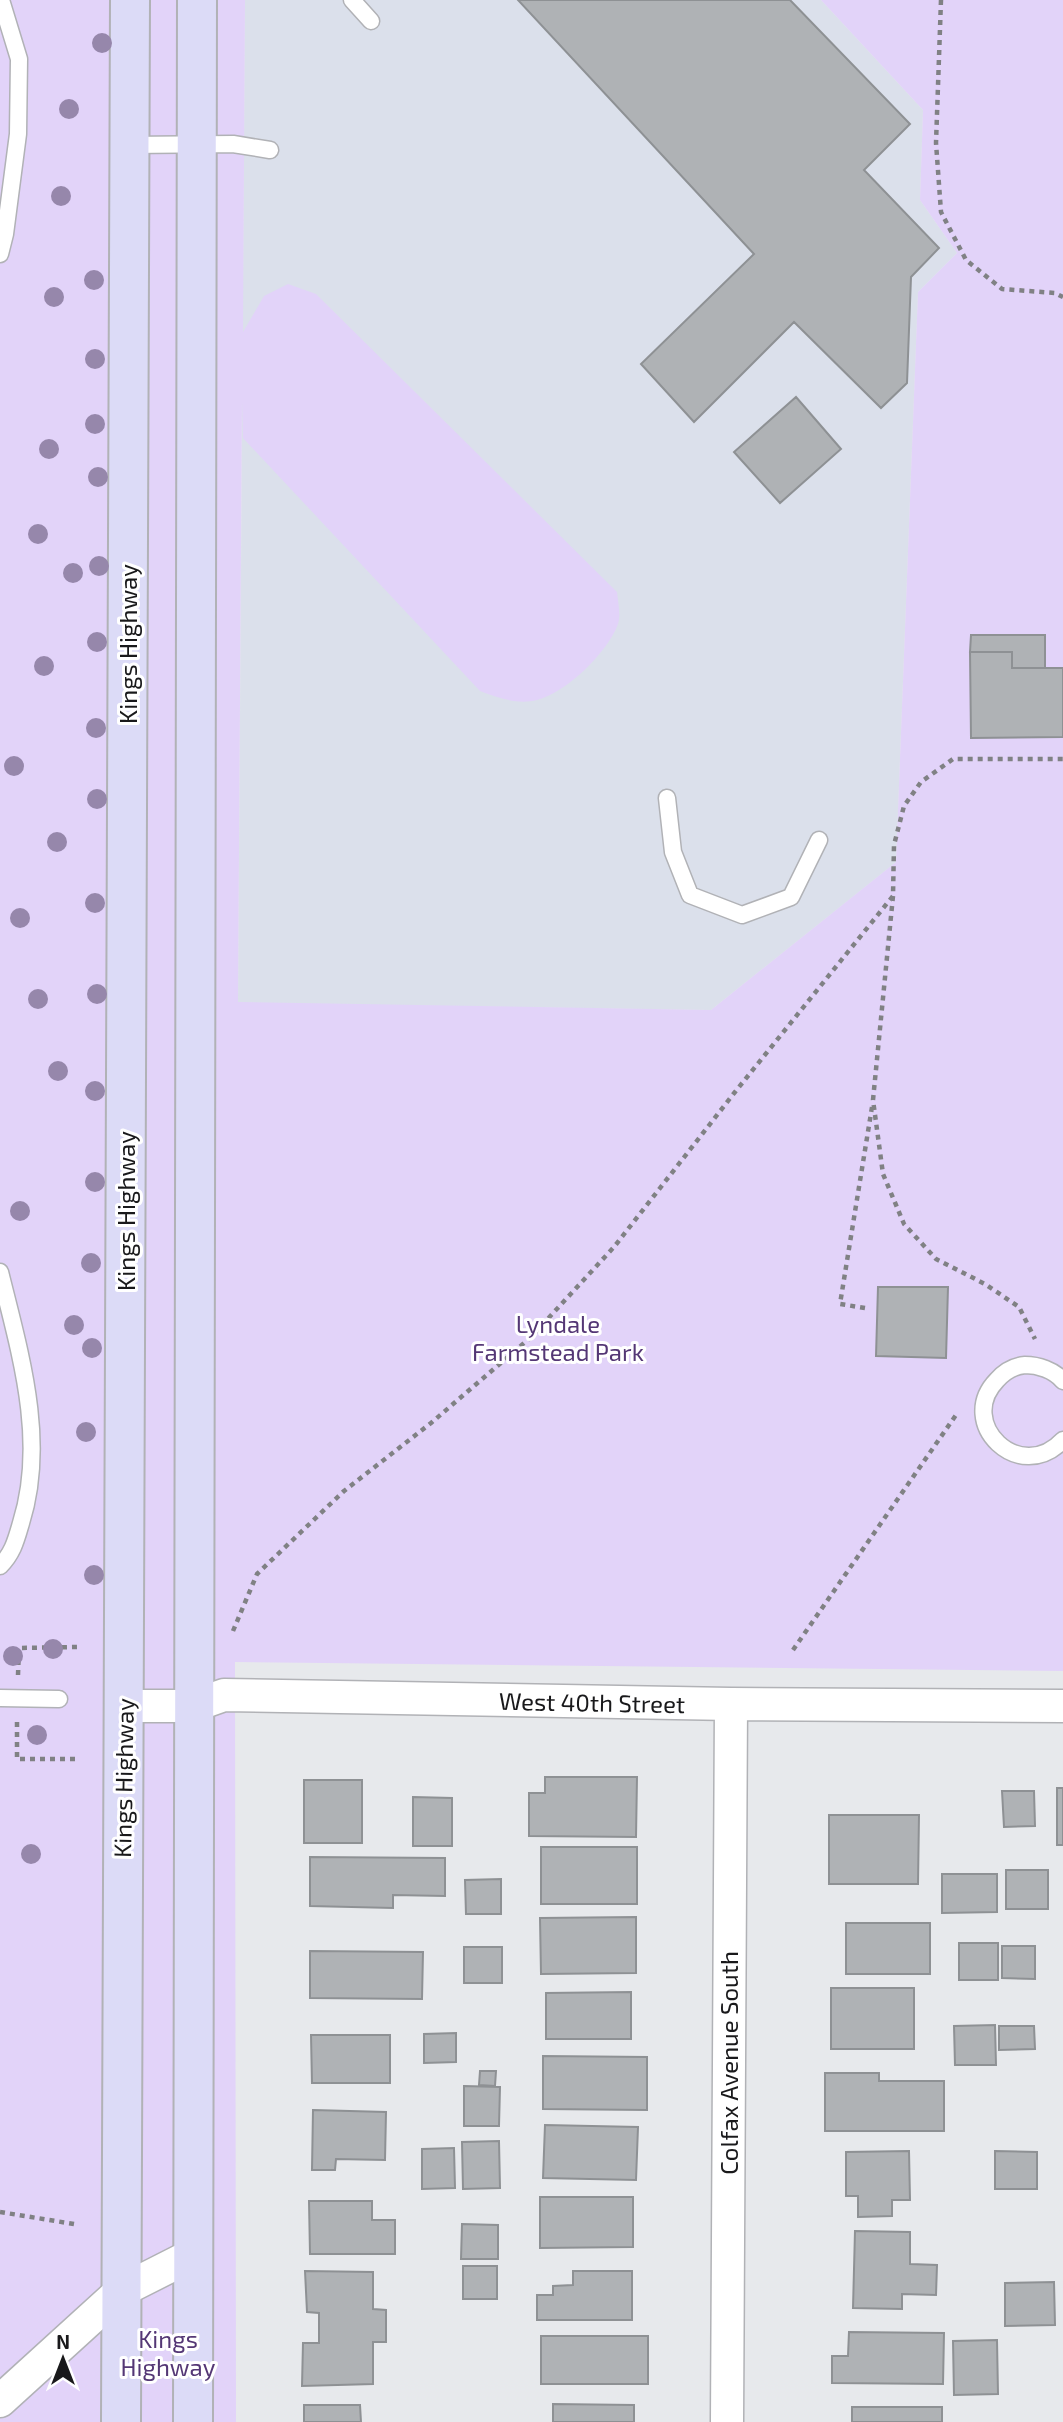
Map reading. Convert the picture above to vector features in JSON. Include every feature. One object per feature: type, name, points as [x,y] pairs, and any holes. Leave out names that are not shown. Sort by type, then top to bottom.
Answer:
[{"type":"street","name":"Kings Highway","points":[[121,2422],[130,0]]},
{"type":"street","points":[[193,2422],[197,0]]},
{"type":"street","name":"West 40th Street","points":[[123,1706],[193,1706],[224,1695],[731,1704],[1063,1706]]},
{"type":"street","name":"Colfax Avenue South","points":[[727,2422],[731,1704]]},
{"type":"street","points":[[0,2401],[121,2291],[192,2255]]},
{"type":"lane","points":[[0,254],[18,134],[19,59],[1,0]]},
{"type":"lane","points":[[352,0],[371,21]]},
{"type":"lane","points":[[129,145],[233,144],[270,150]]},
{"type":"lane","points":[[667,798],[673,852],[690,895],[743,915],[792,897],[819,840]]},
{"type":"lane","points":[[0,1272],[23,1363],[32,1437],[28,1501],[11,1555],[0,1566]]},
{"type":"lane","points":[[1063,1381],[1043,1367],[1023,1365],[1004,1373],[990,1387],[983,1406],[985,1426],[997,1444],[1015,1455],[1035,1457],[1055,1449],[1063,1440]]},
{"type":"lane","points":[[0,1698],[60,1699]]},
{"type":"path","points":[[941,0],[936,143],[941,212],[966,260],[1002,289],[1055,293],[1063,297]]},
{"type":"path","points":[[865,1308],[840,1304],[873,1100],[893,896],[894,845],[904,806],[921,782],[953,759],[1063,758]]},
{"type":"path","points":[[232,1636],[257,1574],[344,1491],[430,1423],[531,1337],[614,1247],[893,896]]},
{"type":"path","points":[[873,1100],[883,1174],[904,1224],[936,1259],[985,1284],[1019,1307],[1037,1342],[1026,1342]]},
{"type":"path","points":[[793,1650],[956,1419],[957,1408]]},
{"type":"path","points":[[0,2212],[74,2224]]},
{"type":"shaded area","points":[[245,0],[821,0],[923,110],[920,200],[957,253],[918,292],[896,862],[711,1010],[238,1003]]},
{"type":"green space","name":"Lyndale Farmstead Park","points":[[0,0],[245,0],[243,332],[264,296],[288,284],[316,294],[617,592],[619,617],[613,635],[596,659],[573,680],[548,696],[523,702],[480,691],[243,438],[242,401],[238,1002],[711,1010],[896,862],[918,292],[957,253],[920,200],[923,110],[821,0],[1063,0],[1063,1671],[235,1662],[236,2422],[0,2422]]},
{"type":"building","points":[[518,0],[790,0],[910,124],[864,170],[939,248],[911,277],[907,383],[881,408],[794,322],[694,422],[641,364],[754,254]]},
{"type":"building","points":[[796,397],[841,449],[780,503],[734,452]]},
{"type":"building","points":[[971,635],[1045,635],[1045,668],[1012,668],[1012,652],[970,652]]},
{"type":"building","points":[[970,652],[1012,652],[1012,668],[1063,668],[1063,737],[971,738]]},
{"type":"building","points":[[878,1287],[948,1287],[946,1358],[876,1356]]},
{"type":"building","points":[[545,1777],[637,1777],[636,1837],[529,1836],[529,1793],[545,1793]]},
{"type":"building","points":[[304,1780],[362,1780],[362,1843],[304,1843]]},
{"type":"building","points":[[1057,1788],[1063,1788],[1063,1845],[1057,1845]]},
{"type":"building","points":[[1002,1791],[1034,1791],[1035,1826],[1004,1827]]},
{"type":"building","points":[[413,1797],[452,1798],[452,1846],[413,1846]]},
{"type":"building","points":[[829,1815],[919,1815],[918,1884],[829,1884]]},
{"type":"building","points":[[541,1847],[637,1847],[637,1904],[541,1904]]},
{"type":"building","points":[[310,1857],[445,1858],[445,1896],[393,1895],[393,1908],[310,1906]]},
{"type":"building","points":[[1006,1870],[1048,1870],[1048,1909],[1006,1909]]},
{"type":"building","points":[[942,1874],[997,1874],[997,1912],[942,1913]]},
{"type":"building","points":[[501,1879],[501,1914],[466,1914],[465,1880]]},
{"type":"building","points":[[636,1917],[636,1973],[541,1974],[540,1918]]},
{"type":"building","points":[[846,1923],[930,1923],[930,1974],[846,1974]]},
{"type":"building","points":[[959,1943],[998,1943],[998,1980],[959,1980]]},
{"type":"building","points":[[1002,1946],[1035,1946],[1035,1979],[1002,1978]]},
{"type":"building","points":[[464,1947],[502,1947],[502,1983],[464,1983]]},
{"type":"building","points":[[310,1951],[423,1952],[422,1999],[310,1998]]},
{"type":"building","points":[[831,1988],[914,1988],[914,2049],[831,2049]]},
{"type":"building","points":[[631,1992],[631,2039],[546,2039],[546,1993]]},
{"type":"building","points":[[995,2025],[996,2065],[955,2065],[954,2026]]},
{"type":"building","points":[[999,2026],[1034,2026],[1035,2049],[999,2050]]},
{"type":"building","points":[[456,2033],[456,2062],[424,2063],[424,2034]]},
{"type":"building","points":[[311,2035],[390,2035],[390,2083],[312,2083]]},
{"type":"building","points":[[543,2056],[647,2057],[647,2110],[543,2109]]},
{"type":"building","points":[[480,2071],[496,2071],[495,2086],[479,2085]]},
{"type":"building","points":[[825,2073],[879,2073],[879,2081],[944,2081],[944,2131],[825,2131]]},
{"type":"building","points":[[464,2086],[500,2087],[499,2126],[464,2126]]},
{"type":"building","points":[[313,2110],[386,2112],[385,2160],[336,2159],[335,2170],[312,2170]]},
{"type":"building","points":[[545,2125],[638,2127],[636,2180],[543,2178]]},
{"type":"building","points":[[499,2141],[500,2188],[463,2189],[462,2142]]},
{"type":"building","points":[[454,2148],[455,2188],[422,2189],[422,2149]]},
{"type":"building","points":[[909,2151],[910,2200],[892,2200],[892,2216],[858,2217],[858,2196],[846,2196],[846,2152]]},
{"type":"building","points":[[995,2151],[1037,2152],[1037,2189],[995,2189]]},
{"type":"building","points":[[540,2197],[633,2197],[633,2247],[540,2248]]},
{"type":"building","points":[[309,2201],[372,2201],[372,2220],[395,2220],[395,2254],[310,2254]]},
{"type":"building","points":[[462,2224],[498,2225],[498,2259],[461,2259]]},
{"type":"building","points":[[855,2231],[910,2232],[910,2264],[937,2265],[936,2295],[902,2294],[902,2309],[853,2308]]},
{"type":"building","points":[[463,2266],[497,2266],[497,2299],[463,2299]]},
{"type":"building","points":[[305,2271],[373,2272],[373,2309],[386,2310],[386,2342],[373,2342],[373,2384],[302,2386],[303,2343],[319,2343],[319,2313],[307,2312]]},
{"type":"building","points":[[573,2271],[632,2271],[632,2320],[537,2320],[537,2295],[553,2295],[553,2286],[573,2285]]},
{"type":"building","points":[[1054,2282],[1055,2325],[1005,2326],[1005,2283]]},
{"type":"building","points":[[849,2332],[944,2333],[943,2384],[832,2383],[832,2356],[848,2356]]},
{"type":"building","points":[[541,2336],[648,2336],[648,2384],[541,2384]]},
{"type":"building","points":[[997,2340],[998,2394],[954,2395],[953,2341]]},
{"type":"building","points":[[553,2404],[634,2405],[634,2422],[553,2422]]},
{"type":"building","points":[[304,2405],[360,2405],[361,2422],[304,2422]]},
{"type":"building","points":[[852,2407],[942,2407],[942,2422],[852,2422]]}]
